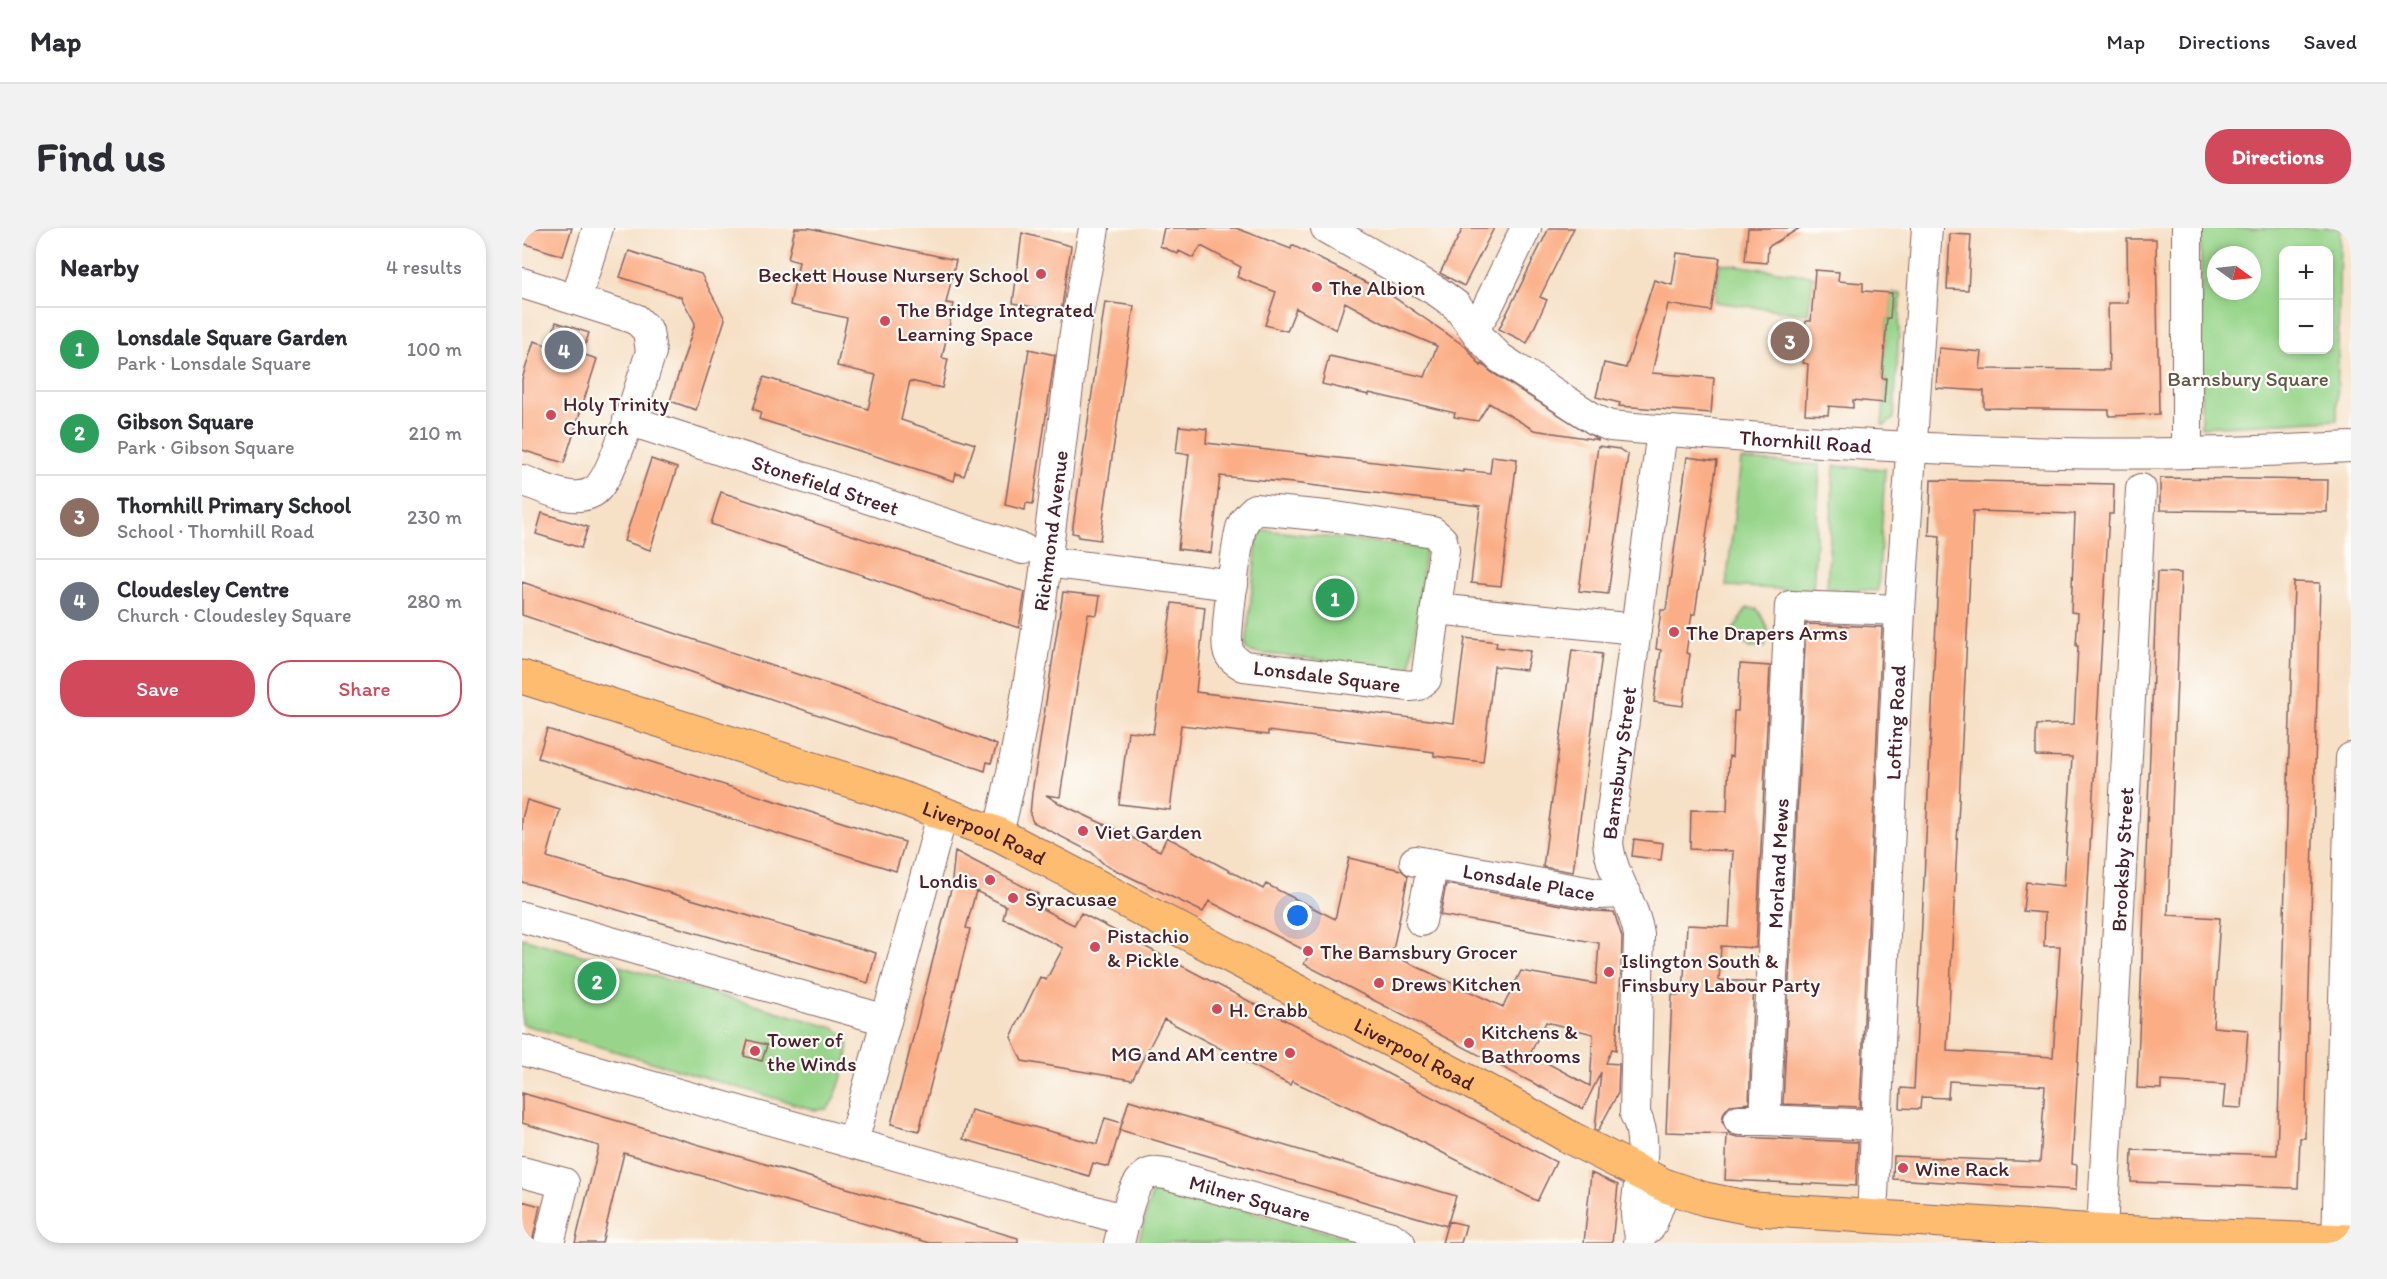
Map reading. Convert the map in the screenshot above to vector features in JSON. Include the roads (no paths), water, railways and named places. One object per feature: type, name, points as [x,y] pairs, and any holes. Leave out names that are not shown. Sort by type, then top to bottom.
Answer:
[{"type":"main road","name":"Liverpool Road","points":[[523,680],[943,812],[998,834],[1504,1100],[1571,1138],[1653,1178],[1705,1200],[1755,1209],[1872,1217],[2102,1231],[2342,1241]]},
{"type":"street","points":[[576,298],[598,228]]},
{"type":"street","name":"Richmond Avenue","points":[[998,834],[1019,731],[1035,556],[1094,228]]},
{"type":"street","name":"Thornhill Road","points":[[1326,228],[1438,292],[1456,306],[1500,358],[1596,420],[1610,426],[1911,447],[2059,453],[2187,453],[2351,447]]},
{"type":"street","points":[[1474,328],[1487,308],[1526,228]]},
{"type":"street","name":"Lofting Road","points":[[1872,1217],[1900,610],[1927,228]]},
{"type":"street","points":[[2187,228],[2187,453]]},
{"type":"street","points":[[522,283],[636,318],[648,331],[651,352],[608,475],[594,492],[571,497],[523,484]]},
{"type":"street","name":"Stonefield Street","points":[[628,420],[1035,556]]},
{"type":"street","name":"Barnsbury Street","points":[[1640,1238],[1651,1226],[1653,1178],[1642,1127],[1635,1114],[1639,935],[1635,914],[1613,868],[1608,842],[1662,430]]},
{"type":"street","name":"Brooksby Street","points":[[2102,1231],[2140,489]]},
{"type":"street","name":"Lonsdale Square","points":[[1255,509],[1336,517],[1433,532],[1442,540],[1444,550],[1436,609],[1426,679],[1418,685],[1410,686],[1244,666],[1235,661],[1228,652],[1233,585],[1242,526],[1246,517],[1255,509]]},
{"type":"street","points":[[1035,556],[1233,585]]},
{"type":"street","name":"Morland Mews","points":[[1875,1125],[1752,1120],[1790,606],[1900,610]]},
{"type":"street","points":[[1436,609],[1636,629]]},
{"type":"street","points":[[2342,1241],[2351,758]]},
{"type":"street","points":[[853,1142],[943,812]]},
{"type":"street","name":"Lonsdale Place","points":[[1421,921],[1424,863],[1598,894],[1626,893]]},
{"type":"street","points":[[522,917],[886,1020]]},
{"type":"street","name":"Milner Square","points":[[522,1050],[1034,1195],[1123,1232],[1134,1190],[1141,1179],[1152,1173],[1166,1174],[1380,1234],[1400,1243]]},
{"type":"street","points":[[522,1172],[564,1183],[549,1243]]},
{"type":"place","name":"Beckett House Nursery School","points":[[1041,274]]},
{"type":"place","name":"The Albion","points":[[1317,287]]},
{"type":"place","name":"The Bridge Integrated Learning Space","points":[[885,321]]},
{"type":"place","name":"Thornhill Primary School","points":[[1790,341]]},
{"type":"place","name":"Cloudesley Centre","points":[[564,350]]},
{"type":"place","name":"Holy Trinity Church","points":[[551,415]]},
{"type":"place","name":"Lonsdale Square Garden","points":[[1335,598]]},
{"type":"place","name":"The Drapers Arms","points":[[1674,632]]},
{"type":"place","name":"Viet Garden","points":[[1083,831]]},
{"type":"place","name":"Londis","points":[[990,880]]},
{"type":"place","name":"Syracusae","points":[[1013,898]]},
{"type":"place","name":"Pistachio & Pickle","points":[[1095,947]]},
{"type":"place","name":"The Barnsbury Grocer","points":[[1308,951]]},
{"type":"place","name":"Islington South & Finsbury Labour Party","points":[[1609,972]]},
{"type":"place","name":"Gibson Square","points":[[597,981]]},
{"type":"place","name":"Drews Kitchen","points":[[1379,983]]},
{"type":"place","name":"H. Crabb","points":[[1217,1009]]},
{"type":"place","name":"Kitchens & Bathrooms","points":[[1469,1043]]},
{"type":"place","name":"Tower of the Winds","points":[[755,1051]]},
{"type":"place","name":"MG and AM centre","points":[[1290,1053]]},
{"type":"place","name":"Wine Rack","points":[[1903,1168]]},
{"type":"park label","name":"Barnsbury Square","points":[[2248,378]]}]
